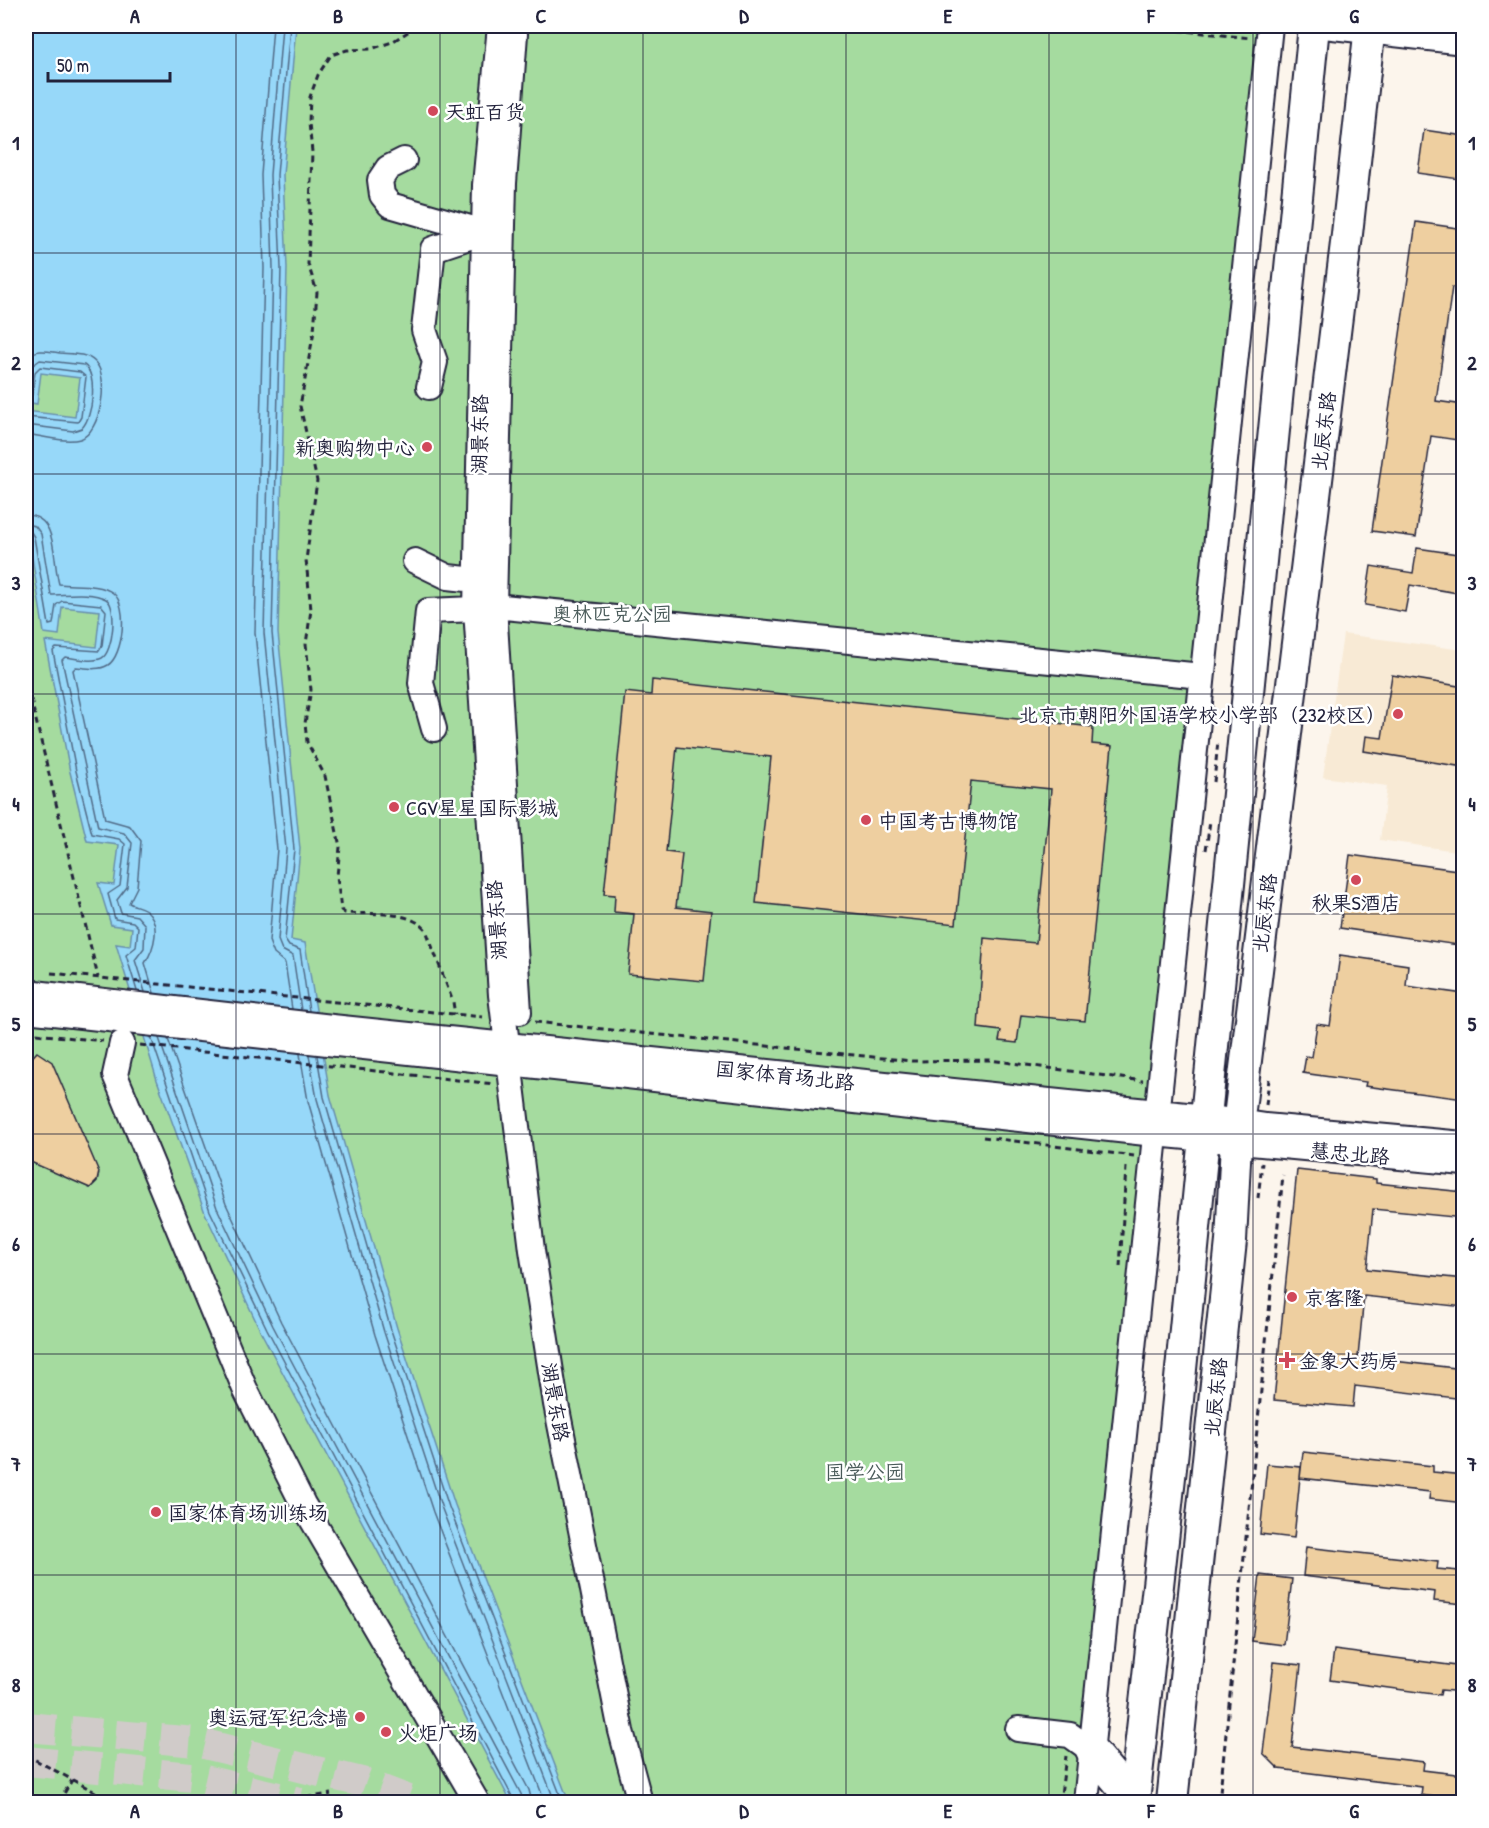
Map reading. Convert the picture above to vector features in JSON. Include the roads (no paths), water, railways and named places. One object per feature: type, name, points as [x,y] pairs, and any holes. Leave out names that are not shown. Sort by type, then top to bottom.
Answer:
[{"type":"main road","name":"北辰东路","points":[[1134,1802],[1173,1450],[1198,1173],[1205,1127],[1314,26]]},
{"type":"main road","name":"北辰东路","points":[[1172,1803],[1231,1241],[1251,1134],[1369,28]]},
{"type":"main road","points":[[1091,1750],[1134,1802]]},
{"type":"street","name":"湖景东路","points":[[485,607],[476,580],[485,185],[500,26]]},
{"type":"street","name":"湖景东路","points":[[516,26],[504,183],[485,607],[512,1020],[532,1250],[556,1404],[621,1731],[640,1803]]},
{"type":"street","points":[[1086,1803],[1270,26]]},
{"type":"street","points":[[1324,26],[1369,28],[1464,42]]},
{"type":"street","points":[[404,160],[388,168],[381,180],[382,195],[390,205],[484,232]]},
{"type":"street","points":[[429,387],[435,362],[424,330],[433,249],[484,232]]},
{"type":"street","points":[[415,561],[448,577],[476,580]]},
{"type":"street","points":[[434,729],[420,683],[428,611],[485,607],[1202,676]]},
{"type":"street","points":[[26,992],[49,983],[120,1015]]},
{"type":"street","points":[[26,1010],[67,1014],[120,1015]]},
{"type":"street","points":[[120,1015],[115,1075],[245,1389],[303,1504],[477,1803]]},
{"type":"street","name":"国家体育场北路","points":[[120,1015],[335,1047],[516,1055],[1156,1124],[1205,1127],[1251,1134]]},
{"type":"street","name":"湖景东路","points":[[516,1055],[572,1402],[638,1727],[656,1803]]},
{"type":"street","name":"慧忠北路","points":[[1251,1134],[1464,1144]]},
{"type":"street","name":"慧忠北路","points":[[1251,1134],[1464,1163]]},
{"type":"street","points":[[1018,1729],[1070,1735],[1091,1750]]},
{"type":"water","points":[[26,26],[296,26],[283,175],[287,268],[278,633],[300,849],[291,940],[305,943],[330,1095],[397,1328],[455,1505],[569,1802],[511,1802],[261,1332],[205,1213],[157,1080],[116,944],[130,946],[132,928],[111,925],[98,883],[114,885],[119,845],[87,841],[70,772],[45,641],[96,647],[100,611],[62,607],[59,635],[44,633],[26,518],[26,411],[75,417],[80,378],[41,373],[37,404],[26,402]]},
{"type":"tunnel","points":[[26,1727],[196,1742],[362,1782],[414,1802]]},
{"type":"tunnel","points":[[26,1761],[191,1777],[300,1802]]},
{"type":"place","name":"天虹百货","points":[[433,111]]},
{"type":"place","name":"新奥购物中心","points":[[427,447]]},
{"type":"place","name":"北京市朝阳外国语学校小学部（232校区）","points":[[1398,714]]},
{"type":"place","name":"CGV星星国际影城","points":[[394,807]]},
{"type":"place","name":"中国考古博物馆","points":[[866,820]]},
{"type":"place","name":"秋果S酒店","points":[[1356,880]]},
{"type":"place","name":"京客隆","points":[[1292,1297]]},
{"type":"place","name":"金象大药房","points":[[1287,1360]]},
{"type":"place","name":"国家体育场训练场","points":[[156,1512]]},
{"type":"place","name":"奥运冠军纪念墙","points":[[360,1717]]},
{"type":"place","name":"火炬广场","points":[[386,1732]]},
{"type":"park label","name":"奥林匹克公园","points":[[612,613]]},
{"type":"park label","name":"国学公园","points":[[865,1471]]}]
